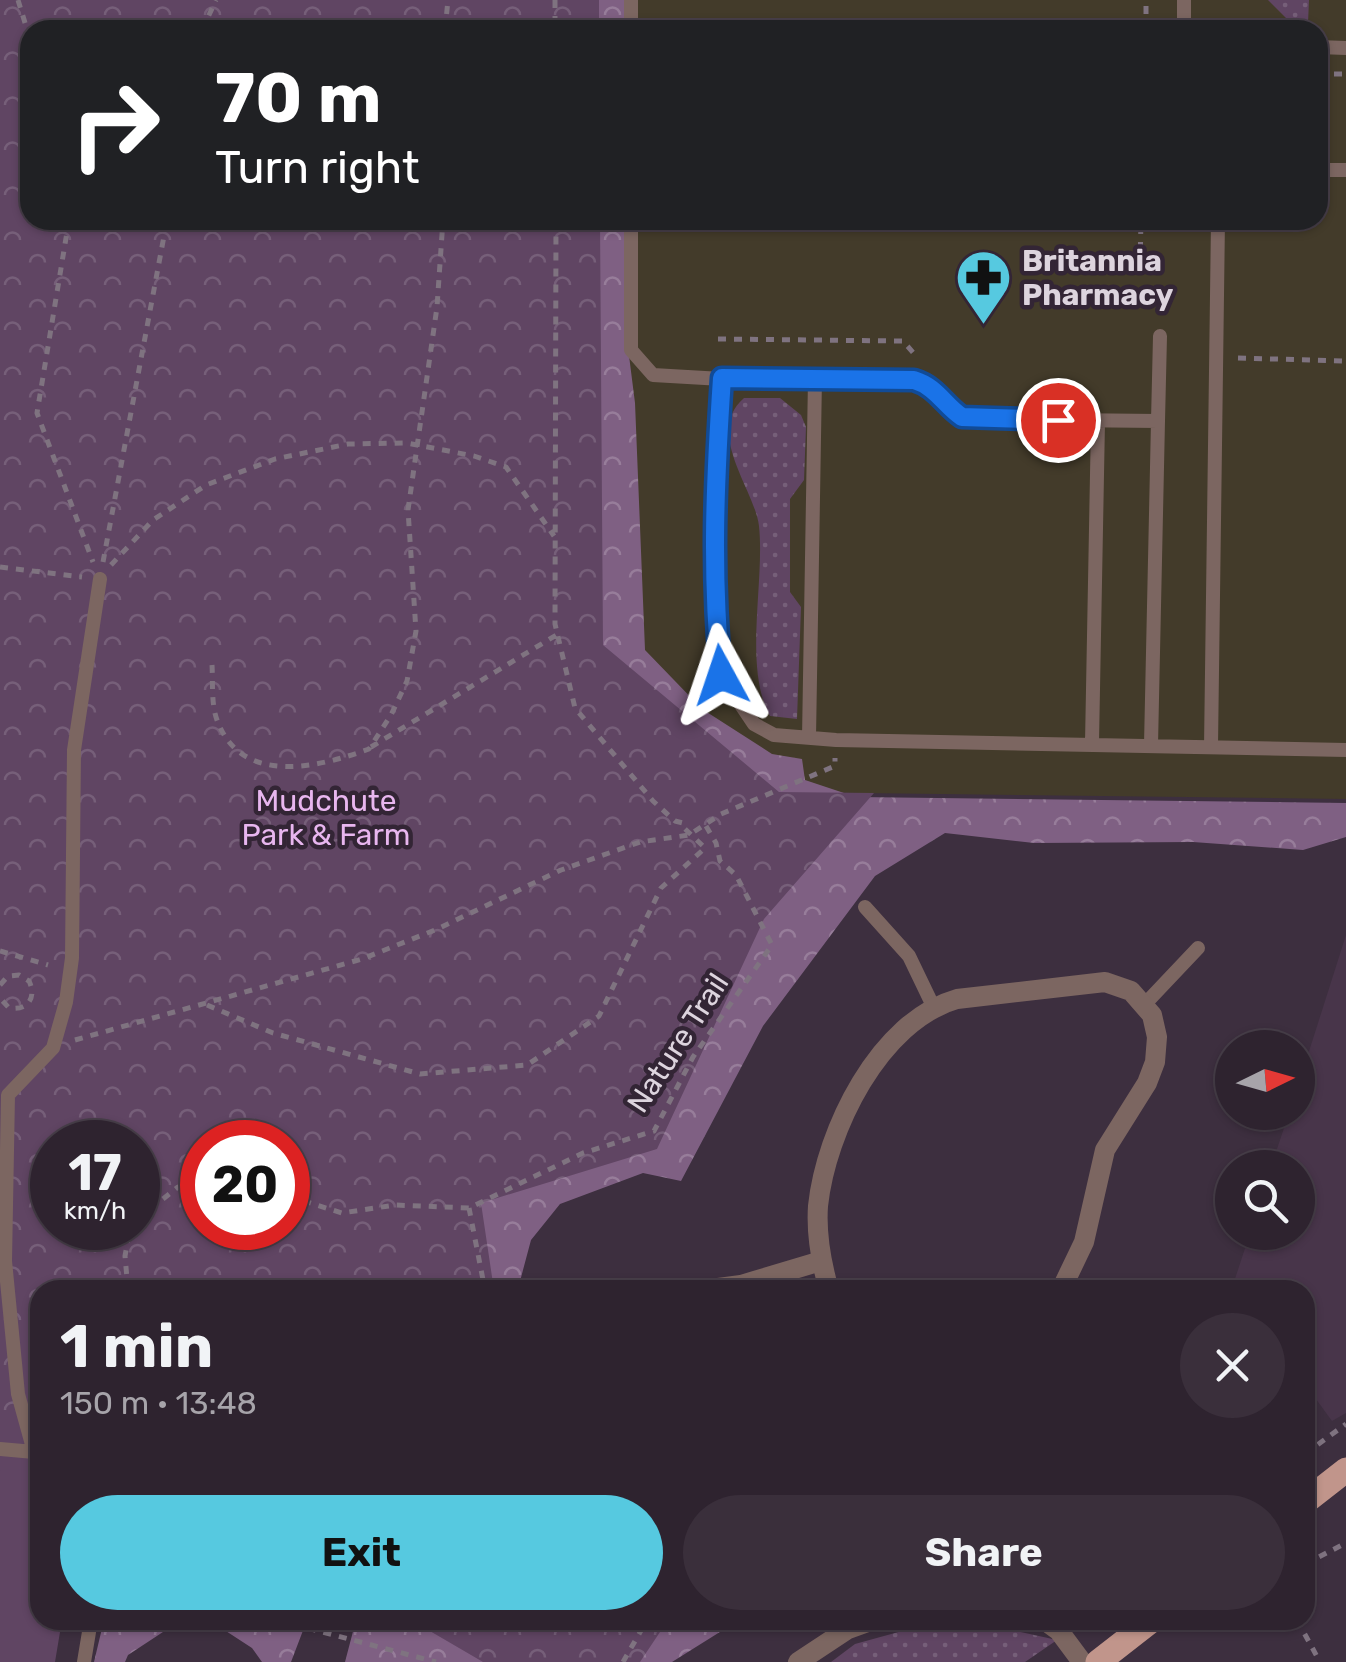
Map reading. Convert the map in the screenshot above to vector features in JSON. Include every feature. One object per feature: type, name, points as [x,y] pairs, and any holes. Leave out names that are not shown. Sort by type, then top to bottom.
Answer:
[{"type":"main road","points":[[1315,1494],[1346,1470]]},
{"type":"main road","points":[[1098,1662],[1137,1630]]},
{"type":"street","points":[[826,1280],[821,1261],[818,1206],[825,1165],[876,1057],[910,1023],[934,1008],[970,996],[1092,982],[1119,985],[1145,1004],[1156,1025],[1155,1062],[1146,1084],[1105,1150],[1084,1242],[1067,1280]]},
{"type":"street","points":[[758,1280],[821,1261]]},
{"type":"street","points":[[798,1662],[846,1630]]},
{"type":"street","points":[[1058,1630],[1082,1662]]},
{"type":"lane","points":[[631,230],[631,350],[652,374],[914,380],[928,384],[962,417],[1158,421]]},
{"type":"lane","points":[[1211,747],[1218,230]]},
{"type":"lane","points":[[1151,744],[1160,336]]},
{"type":"lane","points":[[722,378],[713,507],[714,603],[721,675],[754,724],[774,735],[836,740],[1346,750]]},
{"type":"lane","points":[[809,738],[815,378]]},
{"type":"lane","points":[[1092,744],[1098,420]]},
{"type":"lane","points":[[30,1434],[6,1338],[2,1261],[4,1092],[53,1048],[66,1002],[70,972],[74,750],[100,579]]},
{"type":"lane","points":[[865,907],[909,956],[934,1008]]},
{"type":"lane","points":[[1145,1004],[1198,948]]},
{"type":"lane","points":[[0,1449],[30,1455]]},
{"type":"lane","points":[[84,1662],[89,1630]]},
{"type":"path","points":[[66,230],[37,413],[100,579]]},
{"type":"path","points":[[100,579],[165,230]]},
{"type":"path","points":[[368,749],[392,715],[407,681],[416,631],[408,510],[437,307],[442,230]]},
{"type":"path","points":[[207,1005],[273,1033],[420,1074],[527,1065],[599,1016],[661,888],[704,848],[683,824],[653,801],[575,708],[558,634],[556,230]]},
{"type":"path","points":[[1140,266],[1141,230]]},
{"type":"path","points":[[718,338],[903,340],[919,359]]},
{"type":"path","points":[[1230,358],[1346,361]]},
{"type":"path","points":[[100,579],[122,550],[174,504],[220,479],[317,448],[406,443],[474,456],[506,467],[556,538]]},
{"type":"path","points":[[0,567],[100,579]]},
{"type":"path","points":[[212,665],[216,718],[232,748],[264,766],[303,766],[368,749],[558,634]]},
{"type":"path","points":[[53,1048],[362,960],[561,870],[640,842],[689,834],[721,814],[834,766],[836,740]]},
{"type":"path","name":"Nature Trail","points":[[310,1203],[342,1212],[396,1206],[470,1208],[583,1153],[654,1131],[693,1058],[772,946],[736,875],[720,861],[716,842],[706,826]]},
{"type":"path","points":[[0,951],[70,972]]},
{"type":"path","points":[[0,985],[8,976],[25,977],[35,998],[15,1009],[4,1005],[0,998]]},
{"type":"path","points":[[160,1201],[180,1185]]},
{"type":"path","points":[[470,1208],[483,1280]]},
{"type":"path","points":[[126,1250],[127,1280]]},
{"type":"path","points":[[1315,1447],[1346,1424]]},
{"type":"path","points":[[1315,1559],[1346,1542]]},
{"type":"path","points":[[315,1630],[436,1662]]},
{"type":"path","points":[[623,1662],[641,1630]]},
{"type":"path","points":[[1303,1630],[1320,1662]]},
{"type":"shaded area","points":[[601,0],[1346,0],[1346,799],[780,792],[603,646],[601,230],[1328,230],[1328,20],[601,20]]},
{"type":"shaded area","points":[[1346,935],[1346,1413],[1332,1421],[1315,1398],[1315,1280],[1235,1280],[1244,1250],[1315,1250],[1315,1150],[1277,1150],[1283,1130],[1315,1130],[1315,1033]]},
{"type":"green space","name":"Mudchute Park & Farm","points":[[0,0],[599,0],[599,20],[20,20],[20,230],[600,230],[603,645],[779,792],[874,793],[764,919],[657,1149],[481,1203],[493,1280],[30,1280],[30,1513],[0,1507]]},
{"type":"green space","points":[[562,0],[625,0],[625,20],[561,20]]},
{"type":"green space","points":[[1268,0],[1309,0],[1308,20],[1288,20]]},
{"type":"green space","points":[[557,230],[625,230],[625,324],[635,403],[645,650],[702,709],[772,754],[802,759],[805,780],[856,797],[1346,803],[1346,837],[1303,850],[1193,842],[1034,843],[945,833],[875,876],[763,1026],[681,1181],[643,1173],[560,1204],[531,1240],[520,1280],[445,1280],[310,1144],[310,1120],[180,1120],[180,1141],[160,1141],[160,1120],[43,1120],[48,1075],[614,837]]},
{"type":"green space","points":[[744,398],[780,398],[801,415],[806,427],[804,480],[790,499],[790,592],[801,607],[797,719],[770,716],[758,674],[759,526],[735,461],[729,427],[733,412]]},
{"type":"green space","points":[[30,1228],[30,1250],[48,1250],[42,1280],[30,1280],[30,1298],[21,1305]]},
{"type":"green space","points":[[0,1470],[30,1501],[30,1630],[60,1630],[55,1662],[0,1662]]},
{"type":"green space","points":[[102,1630],[166,1630],[128,1655],[125,1662],[94,1662]]},
{"type":"green space","points":[[224,1630],[303,1630],[291,1662],[262,1662],[252,1648]]},
{"type":"green space","points":[[353,1630],[452,1630],[504,1662],[345,1662]]},
{"type":"green space","points":[[428,1630],[661,1630],[640,1662],[483,1662]]},
{"type":"green space","points":[[561,1630],[723,1630],[672,1662],[538,1662]]},
{"type":"green space","points":[[906,1630],[1012,1630],[1057,1640],[1025,1662],[831,1662],[855,1644]]},
{"type":"place","name":"Britannia Pharmacy","points":[[983,327]]},
{"type":"route","points":[[721,675],[714,603],[713,507],[722,378],[914,380],[928,384],[962,417],[1058,420]]}]
